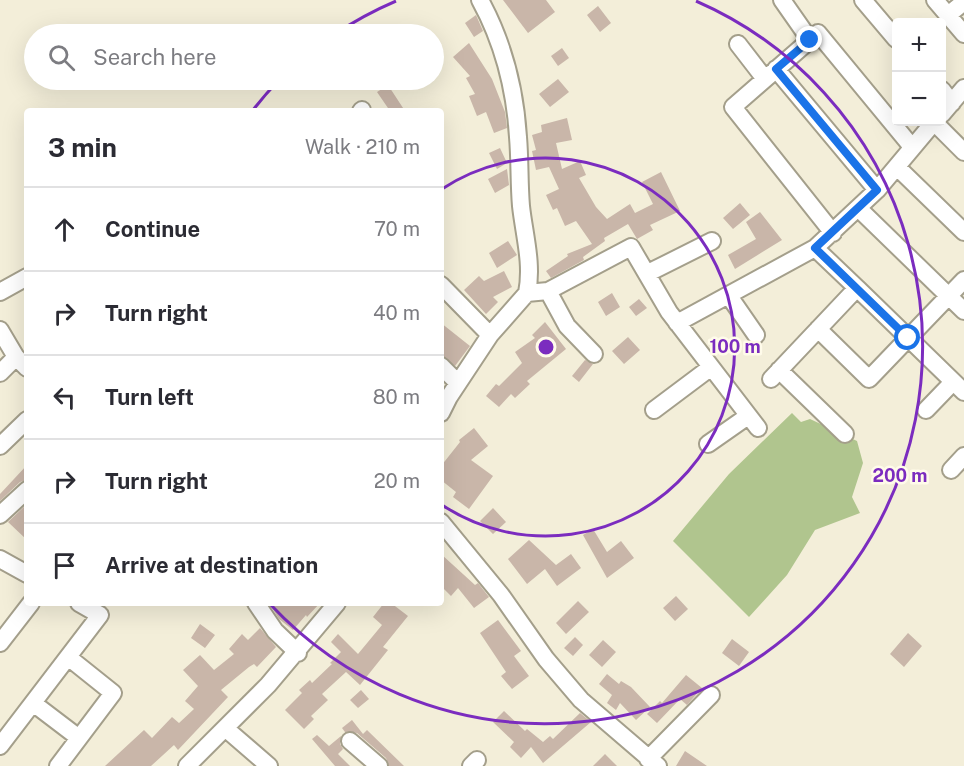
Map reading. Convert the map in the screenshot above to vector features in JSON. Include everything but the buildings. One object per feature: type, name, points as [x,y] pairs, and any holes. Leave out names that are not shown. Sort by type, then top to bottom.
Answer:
[{"type":"street","points":[[444,408],[490,335],[527,293],[528,257],[521,204],[515,101],[503,53],[491,19],[480,0]]},
{"type":"street","points":[[782,0],[810,40]]},
{"type":"street","points":[[863,0],[892,33]]},
{"type":"street","points":[[935,0],[964,34]]},
{"type":"street","points":[[948,15],[964,2]]},
{"type":"street","points":[[833,233],[733,107],[818,33],[912,147]]},
{"type":"street","points":[[738,44],[771,74],[877,190]]},
{"type":"street","points":[[946,101],[964,88]]},
{"type":"street","points":[[677,323],[815,248],[877,190],[930,126]]},
{"type":"street","points":[[938,126],[964,152]]},
{"type":"street","points":[[897,167],[964,232]]},
{"type":"street","points":[[858,208],[964,311]]},
{"type":"street","points":[[648,273],[712,241]]},
{"type":"street","points":[[527,293],[548,291],[631,247],[677,323],[753,422],[708,444]]},
{"type":"street","points":[[815,248],[959,387],[926,410]]},
{"type":"street","points":[[0,292],[24,279]]},
{"type":"street","points":[[818,329],[869,379],[964,280]]},
{"type":"street","points":[[444,288],[490,335]]},
{"type":"street","points":[[845,434],[775,374],[857,288]]},
{"type":"street","points":[[548,291],[567,326],[594,354]]},
{"type":"street","points":[[729,296],[756,335]]},
{"type":"street","points":[[0,330],[22,362],[0,373]]},
{"type":"street","points":[[654,410],[711,368]]},
{"type":"street","points":[[444,369],[458,383]]},
{"type":"street","points":[[0,446],[24,423]]},
{"type":"street","points":[[951,470],[964,456]]},
{"type":"street","points":[[0,515],[24,493]]},
{"type":"street","points":[[444,526],[501,595],[546,659],[581,700],[653,762],[711,695]]},
{"type":"street","points":[[0,559],[24,572]]},
{"type":"street","points":[[0,643],[29,606]]},
{"type":"street","points":[[0,746],[100,615],[84,606]]},
{"type":"street","points":[[258,606],[275,631],[298,652]]},
{"type":"street","points":[[187,766],[298,652],[335,606]]},
{"type":"street","points":[[58,766],[113,693],[68,657]]},
{"type":"street","points":[[33,703],[79,738]]},
{"type":"street","points":[[225,728],[269,766]]},
{"type":"street","points":[[350,741],[379,766]]},
{"type":"green space","points":[[792,413],[801,422],[810,419],[857,441],[863,463],[852,497],[860,513],[815,530],[787,575],[749,617],[673,541],[729,474]]},
{"type":"route","points":[[810,40],[776,69],[877,190],[815,248],[908,338]]}]
